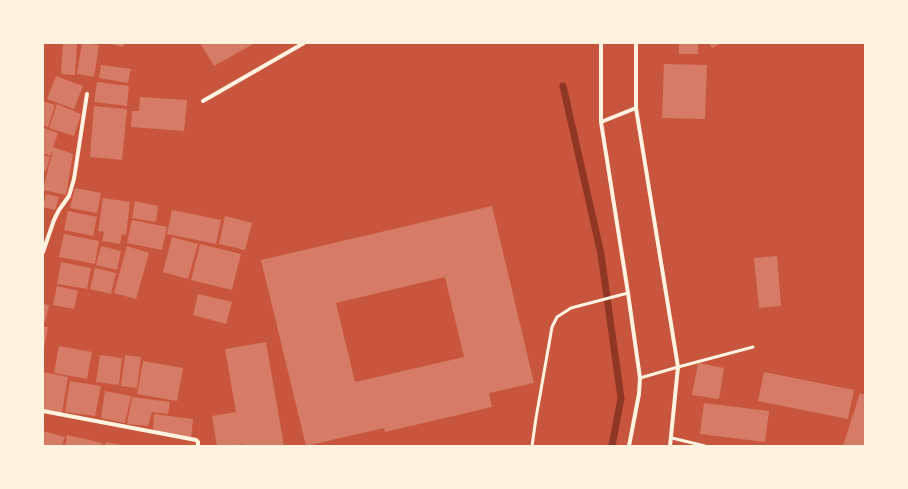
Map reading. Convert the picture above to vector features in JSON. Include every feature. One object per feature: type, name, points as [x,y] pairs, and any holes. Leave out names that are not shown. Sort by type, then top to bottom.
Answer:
[{"type":"street","points":[[203,101],[304,43]]},
{"type":"street","points":[[602,43],[601,122],[640,378],[639,394],[629,446]]},
{"type":"street","points":[[636,43],[636,108],[678,367],[670,446]]},
{"type":"street","points":[[43,252],[54,220],[69,196],[74,179],[87,94]]},
{"type":"street","points":[[601,122],[636,108]]},
{"type":"street","points":[[43,411],[196,440],[198,442],[198,446]]},
{"type":"lane","points":[[532,446],[552,327],[557,317],[571,308],[628,293]]},
{"type":"lane","points":[[640,378],[754,347]]},
{"type":"lane","points":[[672,438],[705,446]]},
{"type":"building","points":[[63,43],[77,43],[75,75],[61,74]]},
{"type":"building","points":[[82,43],[99,45],[94,77],[77,74]]},
{"type":"building","points":[[108,43],[124,43],[123,47]]},
{"type":"building","points":[[200,43],[255,43],[214,66]]},
{"type":"building","points":[[679,43],[698,43],[698,54],[679,54]]},
{"type":"building","points":[[709,43],[721,43],[712,48]]},
{"type":"building","points":[[664,64],[707,65],[705,119],[662,118]]},
{"type":"building","points":[[101,65],[131,69],[128,83],[99,78]]},
{"type":"building","points":[[56,76],[83,86],[74,109],[47,99]]},
{"type":"building","points":[[97,82],[129,86],[127,106],[94,102]]},
{"type":"building","points":[[140,97],[187,100],[184,131],[131,127],[132,111],[139,111]]},
{"type":"building","points":[[43,101],[55,105],[48,127],[43,125]]},
{"type":"building","points":[[57,104],[81,114],[74,136],[49,128]]},
{"type":"building","points":[[94,106],[127,109],[122,160],[90,157]]},
{"type":"building","points":[[43,128],[58,133],[53,147],[73,154],[66,195],[43,190],[53,150],[50,156],[43,153]]},
{"type":"building","points":[[43,155],[50,157],[46,171],[43,170]]},
{"type":"building","points":[[75,188],[101,193],[97,213],[70,208]]},
{"type":"building","points":[[46,194],[59,197],[55,210],[43,207]]},
{"type":"building","points":[[103,198],[130,202],[126,235],[122,234],[120,244],[102,241],[104,232],[98,231]]},
{"type":"building","points":[[135,201],[158,206],[156,222],[132,218]]},
{"type":"building","points":[[492,206],[534,383],[489,393],[492,407],[385,432],[384,428],[306,446],[261,260]],"holes":[[[445,277],[464,357],[355,382],[336,303]]]},
{"type":"building","points":[[172,210],[221,220],[216,244],[167,234]]},
{"type":"building","points":[[68,211],[97,217],[93,236],[64,230]]},
{"type":"building","points":[[225,216],[252,223],[245,250],[219,244]]},
{"type":"building","points":[[132,220],[167,227],[162,250],[127,243]]},
{"type":"building","points":[[64,234],[99,241],[95,264],[59,257]]},
{"type":"building","points":[[172,237],[198,244],[188,279],[163,272]]},
{"type":"building","points":[[200,244],[241,254],[232,290],[191,280]]},
{"type":"building","points":[[101,246],[121,251],[117,270],[96,265]]},
{"type":"building","points":[[127,246],[149,253],[136,299],[114,293]]},
{"type":"building","points":[[777,256],[781,306],[759,308],[754,258]]},
{"type":"building","points":[[61,262],[91,268],[87,289],[57,284]]},
{"type":"building","points":[[95,268],[116,273],[111,294],[90,289]]},
{"type":"building","points":[[57,286],[78,291],[74,309],[53,305]]},
{"type":"building","points":[[198,294],[232,302],[226,324],[193,315]]},
{"type":"building","points":[[43,304],[49,305],[45,322],[43,321]]},
{"type":"building","points":[[43,327],[48,327],[44,348],[43,347]]},
{"type":"building","points":[[266,342],[284,446],[243,446],[242,444],[217,446],[212,416],[236,412],[225,349]]},
{"type":"building","points":[[59,346],[92,352],[87,379],[54,373]]},
{"type":"building","points":[[100,355],[122,358],[119,385],[96,382]]},
{"type":"building","points":[[125,355],[141,357],[137,388],[121,386]]},
{"type":"building","points":[[143,361],[183,368],[177,401],[137,394]]},
{"type":"building","points":[[698,363],[724,368],[719,399],[692,395]]},
{"type":"building","points":[[43,372],[68,377],[62,413],[43,410]]},
{"type":"building","points":[[764,372],[854,390],[848,419],[758,401]]},
{"type":"building","points":[[70,381],[101,386],[95,416],[65,412]]},
{"type":"building","points":[[105,391],[131,396],[125,423],[101,418]]},
{"type":"building","points":[[860,393],[865,395],[865,446],[843,446]]},
{"type":"building","points":[[132,397],[170,402],[168,414],[152,412],[148,426],[127,424]]},
{"type":"building","points":[[704,403],[769,411],[765,442],[700,434]]},
{"type":"building","points":[[154,414],[193,419],[191,438],[153,430]]},
{"type":"building","points":[[43,431],[65,437],[62,446],[43,446]]},
{"type":"building","points":[[67,435],[102,443],[102,446],[65,446]]},
{"type":"building","points":[[106,442],[121,445],[105,446]]},
{"type":"waterway","points":[[563,86],[601,254],[621,398],[612,446]]}]
